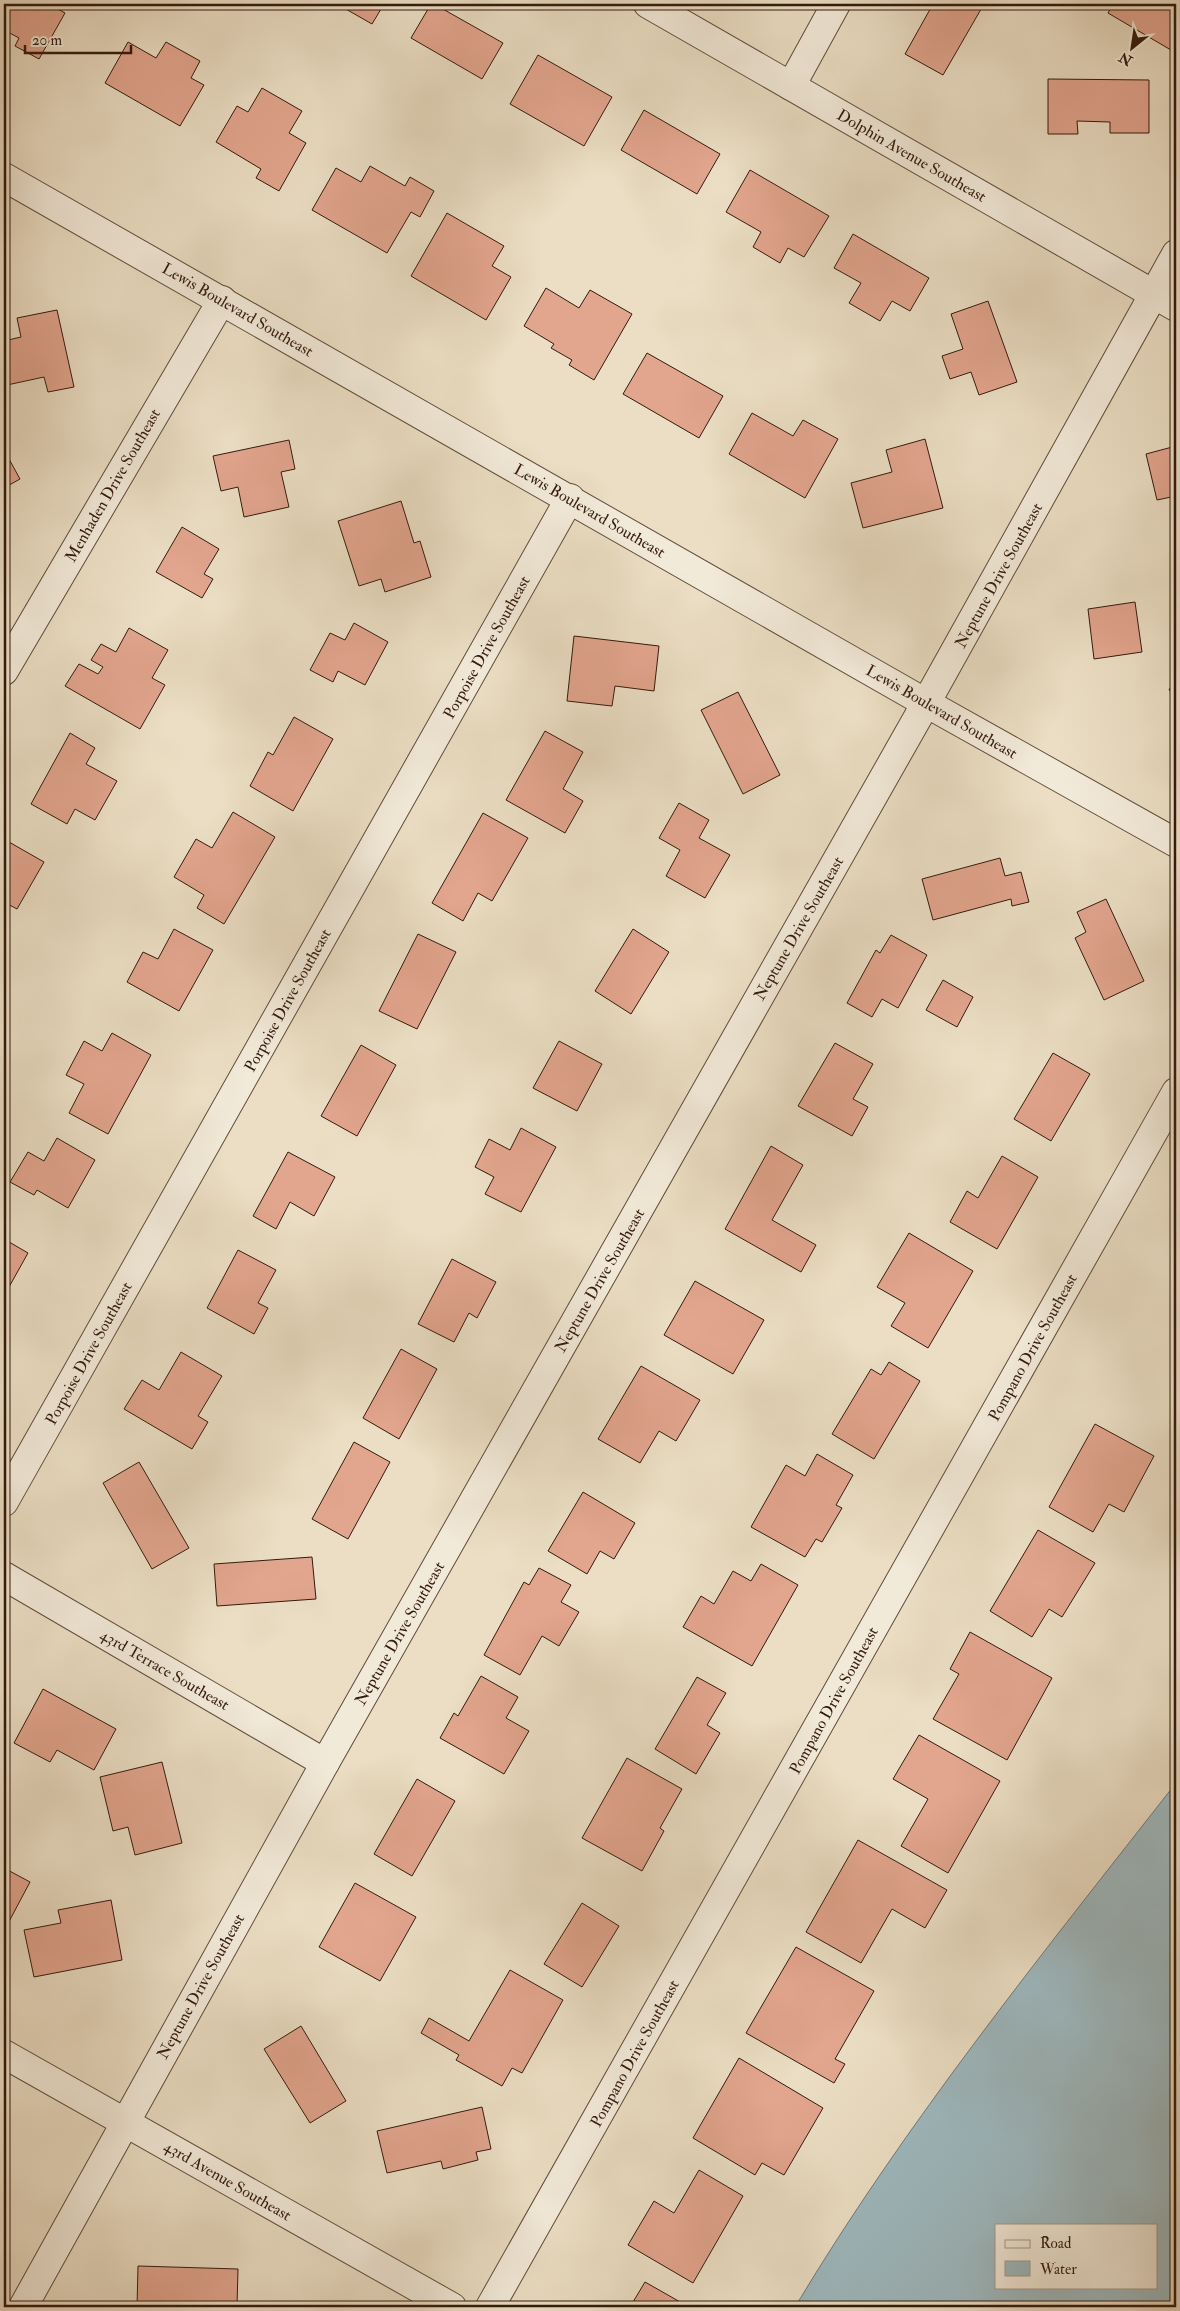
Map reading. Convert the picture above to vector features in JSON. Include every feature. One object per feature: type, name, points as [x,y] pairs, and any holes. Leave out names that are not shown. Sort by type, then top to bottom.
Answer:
[{"type":"street","name":"Dolphin Avenue Southeast","points":[[648,4],[1166,300]]},
{"type":"street","points":[[791,86],[836,4]]},
{"type":"street","name":"Lewis Boulevard Southeast","points":[[4,177],[570,498],[926,703],[1176,843]]},
{"type":"street","name":"Neptune Drive Southeast","points":[[23,2307],[124,2121],[325,1763],[926,703],[1166,300],[1176,254]]},
{"type":"street","name":"Menhaden Drive Southeast","points":[[7,660],[222,300]]},
{"type":"street","name":"Porpoise Drive Southeast","points":[[4,1502],[570,498]]},
{"type":"street","name":"Pompano Drive Southeast","points":[[490,2307],[1176,1092]]},
{"type":"street","name":"43rd Terrace Southeast","points":[[4,1576],[325,1763]]},
{"type":"street","name":"43rd Avenue Southeast","points":[[4,2054],[452,2307]]},
{"type":"water","points":[[1176,1783],[1176,2307],[795,2307],[883,2171],[977,2039]]},
{"type":"building","points":[[4,4],[49,4],[65,13],[39,59],[15,46],[19,38],[4,30]]},
{"type":"building","points":[[337,4],[384,4],[372,24]]},
{"type":"building","points":[[431,4],[503,43],[482,79],[411,38]]},
{"type":"building","points":[[933,4],[984,4],[943,75],[905,54]]},
{"type":"building","points":[[1113,4],[1176,4],[1176,53],[1108,13]]},
{"type":"building","points":[[128,42],[156,58],[166,42],[200,61],[191,78],[204,85],[180,126],[105,83]]},
{"type":"building","points":[[538,55],[612,97],[584,146],[510,104]]},
{"type":"building","points":[[1048,79],[1149,80],[1149,133],[1110,133],[1110,122],[1077,121],[1078,134],[1048,134]]},
{"type":"building","points":[[262,88],[302,111],[289,133],[306,143],[279,191],[256,178],[261,169],[216,142],[237,106],[248,112]]},
{"type":"building","points":[[644,110],[720,154],[697,194],[621,150]]},
{"type":"building","points":[[370,166],[405,186],[410,177],[434,191],[420,217],[411,212],[387,253],[312,210],[336,168],[361,182]]},
{"type":"building","points":[[750,170],[829,216],[804,257],[788,248],[780,263],[753,247],[761,232],[726,212]]},
{"type":"building","points":[[447,213],[504,246],[492,266],[511,277],[486,320],[411,276]]},
{"type":"building","points":[[853,234],[929,278],[910,311],[892,301],[880,321],[849,303],[861,283],[834,268]]},
{"type":"building","points":[[546,288],[579,308],[590,290],[632,314],[594,380],[569,365],[572,360],[551,348],[554,344],[524,326]]},
{"type":"building","points":[[988,301],[1017,382],[979,395],[971,372],[950,379],[942,356],[963,349],[951,314]]},
{"type":"building","points":[[57,310],[74,387],[48,392],[44,377],[7,385],[4,367],[4,341],[21,337],[17,318]]},
{"type":"building","points":[[647,353],[723,396],[699,438],[623,394]]},
{"type":"building","points":[[752,413],[793,436],[803,420],[838,439],[805,498],[729,454]]},
{"type":"building","points":[[925,439],[943,508],[863,528],[851,483],[892,472],[886,450]]},
{"type":"building","points":[[289,440],[295,469],[281,472],[289,507],[244,517],[238,487],[221,491],[213,456]]},
{"type":"building","points":[[1176,446],[1176,496],[1157,500],[1146,454]]},
{"type":"building","points":[[4,450],[20,479],[4,488]]},
{"type":"building","points":[[401,501],[414,543],[420,541],[431,577],[385,592],[381,579],[359,586],[338,521]]},
{"type":"building","points":[[182,527],[219,549],[204,574],[213,579],[202,598],[156,572]]},
{"type":"building","points":[[1135,602],[1142,652],[1094,659],[1088,609]]},
{"type":"building","points":[[354,623],[388,642],[365,685],[338,671],[333,682],[310,670],[330,633],[345,640]]},
{"type":"building","points":[[129,628],[168,650],[152,678],[165,685],[140,729],[65,686],[79,664],[98,674],[103,667],[91,660],[101,644],[116,652]]},
{"type":"building","points":[[574,636],[659,646],[654,691],[615,686],[612,706],[567,701]]},
{"type":"building","points":[[1176,677],[1176,694],[1169,690]]},
{"type":"building","points":[[738,692],[780,775],[743,794],[701,710]]},
{"type":"building","points":[[294,717],[333,739],[293,811],[250,786],[268,752],[273,755]]},
{"type":"building","points":[[545,731],[583,752],[563,789],[583,801],[565,833],[506,800]]},
{"type":"building","points":[[70,733],[95,748],[86,764],[117,781],[95,820],[75,809],[67,824],[31,804]]},
{"type":"building","points":[[679,803],[709,820],[699,838],[730,855],[705,898],[666,876],[680,850],[659,838]]},
{"type":"building","points":[[233,812],[275,837],[224,924],[197,908],[204,895],[174,877],[196,839],[212,848]]},
{"type":"building","points":[[483,813],[528,838],[492,901],[478,893],[463,921],[432,903]]},
{"type":"building","points":[[9,842],[44,862],[17,909],[4,902],[4,852]]},
{"type":"building","points":[[1000,858],[1005,876],[1021,872],[1029,902],[1012,906],[1011,899],[933,920],[922,879]]},
{"type":"building","points":[[1106,899],[1144,981],[1104,1000],[1075,938],[1086,932],[1077,912]]},
{"type":"building","points":[[174,929],[213,950],[179,1011],[127,982],[143,952],[158,959]]},
{"type":"building","points":[[633,929],[669,952],[631,1014],[595,991]]},
{"type":"building","points":[[418,934],[456,952],[417,1029],[379,1011]]},
{"type":"building","points":[[891,935],[927,955],[898,1008],[882,999],[872,1017],[847,1003],[876,950],[880,953]]},
{"type":"building","points":[[943,980],[973,997],[957,1027],[926,1010]]},
{"type":"building","points":[[112,1033],[151,1055],[108,1134],[69,1113],[84,1084],[66,1075],[84,1041],[102,1051]]},
{"type":"building","points":[[559,1041],[602,1064],[577,1111],[533,1088]]},
{"type":"building","points":[[835,1043],[873,1064],[853,1099],[868,1107],[852,1136],[798,1106]]},
{"type":"building","points":[[361,1045],[396,1065],[357,1136],[321,1116]]},
{"type":"building","points":[[1053,1053],[1090,1074],[1051,1141],[1014,1119]]},
{"type":"building","points":[[521,1128],[556,1147],[521,1212],[485,1194],[494,1177],[475,1167],[489,1139],[510,1150]]},
{"type":"building","points":[[57,1138],[95,1160],[68,1208],[37,1190],[34,1195],[10,1182],[28,1152],[44,1161]]},
{"type":"building","points":[[771,1146],[803,1165],[772,1220],[816,1245],[801,1272],[725,1229]]},
{"type":"building","points":[[288,1152],[335,1177],[314,1216],[290,1202],[276,1229],[253,1216]]},
{"type":"building","points":[[1002,1156],[1038,1177],[997,1249],[950,1222],[967,1191],[978,1198]]},
{"type":"building","points":[[909,1233],[973,1271],[928,1348],[891,1326],[905,1303],[877,1287]]},
{"type":"building","points":[[4,1239],[28,1253],[4,1296]]},
{"type":"building","points":[[238,1250],[276,1270],[258,1303],[268,1308],[254,1334],[207,1308]]},
{"type":"building","points":[[452,1259],[496,1282],[477,1318],[469,1313],[454,1342],[418,1324]]},
{"type":"building","points":[[695,1281],[764,1320],[733,1374],[664,1335]]},
{"type":"building","points":[[401,1349],[437,1369],[399,1439],[363,1418]]},
{"type":"building","points":[[181,1352],[222,1376],[198,1416],[208,1422],[192,1449],[124,1409],[142,1380],[159,1390]]},
{"type":"building","points":[[889,1362],[920,1381],[874,1459],[832,1434],[871,1369],[881,1375]]},
{"type":"building","points":[[641,1366],[700,1400],[676,1441],[659,1431],[640,1463],[598,1439]]},
{"type":"building","points":[[1095,1424],[1154,1456],[1124,1512],[1109,1504],[1093,1532],[1049,1507]]},
{"type":"building","points":[[354,1442],[390,1462],[348,1539],[312,1519]]},
{"type":"building","points":[[817,1454],[853,1475],[836,1505],[842,1508],[822,1542],[816,1539],[805,1557],[751,1527],[786,1465],[805,1476]]},
{"type":"building","points":[[139,1462],[189,1548],[152,1569],[103,1483]]},
{"type":"building","points":[[583,1492],[635,1523],[614,1559],[600,1551],[587,1574],[548,1551]]},
{"type":"building","points":[[1038,1530],[1095,1563],[1062,1617],[1049,1609],[1032,1637],[990,1611]]},
{"type":"building","points":[[312,1557],[316,1599],[217,1606],[214,1564]]},
{"type":"building","points":[[761,1564],[798,1585],[752,1666],[683,1627],[701,1596],[714,1604],[733,1571],[751,1581]]},
{"type":"building","points":[[539,1568],[571,1585],[561,1602],[579,1612],[559,1646],[542,1636],[520,1675],[484,1655],[524,1582],[529,1585]]},
{"type":"building","points":[[970,1632],[1052,1678],[1007,1760],[933,1719],[959,1674],[950,1669]]},
{"type":"building","points":[[481,1676],[518,1697],[506,1718],[529,1731],[504,1774],[440,1738],[454,1713],[458,1716]]},
{"type":"building","points":[[697,1677],[726,1693],[707,1725],[720,1733],[696,1774],[655,1749]]},
{"type":"building","points":[[43,1689],[116,1729],[94,1770],[57,1750],[50,1762],[14,1743]]},
{"type":"building","points":[[919,1735],[1000,1781],[948,1873],[901,1846],[928,1799],[893,1779]]},
{"type":"building","points":[[627,1758],[682,1789],[660,1828],[664,1831],[642,1871],[582,1838]]},
{"type":"building","points":[[162,1762],[182,1843],[135,1855],[128,1827],[113,1831],[100,1777]]},
{"type":"building","points":[[417,1779],[455,1801],[412,1876],[374,1854]]},
{"type":"building","points":[[858,1840],[947,1890],[925,1928],[892,1909],[861,1963],[806,1932]]},
{"type":"building","points":[[4,1868],[30,1882],[4,1931]]},
{"type":"building","points":[[355,1883],[416,1917],[380,1981],[319,1947]]},
{"type":"building","points":[[111,1900],[122,1960],[34,1977],[24,1930],[61,1923],[58,1910]]},
{"type":"building","points":[[582,1903],[619,1926],[582,1987],[544,1964]]},
{"type":"building","points":[[796,1947],[874,1991],[835,2059],[845,2064],[834,2083],[746,2033]]},
{"type":"building","points":[[510,1970],[563,2000],[522,2073],[512,2068],[502,2086],[456,2060],[459,2055],[421,2033],[429,2018],[469,2041]]},
{"type":"building","points":[[301,2026],[346,2101],[310,2123],[264,2049]]},
{"type":"building","points":[[739,2058],[823,2108],[784,2175],[762,2163],[755,2175],[693,2138]]},
{"type":"building","points":[[482,2107],[491,2149],[476,2152],[478,2160],[443,2169],[441,2161],[387,2173],[377,2131]]},
{"type":"building","points":[[699,2170],[743,2196],[693,2283],[628,2245],[654,2201],[674,2213]]},
{"type":"building","points":[[138,2266],[238,2269],[237,2307],[137,2307]]},
{"type":"building","points":[[645,2282],[689,2307],[630,2307]]}]
